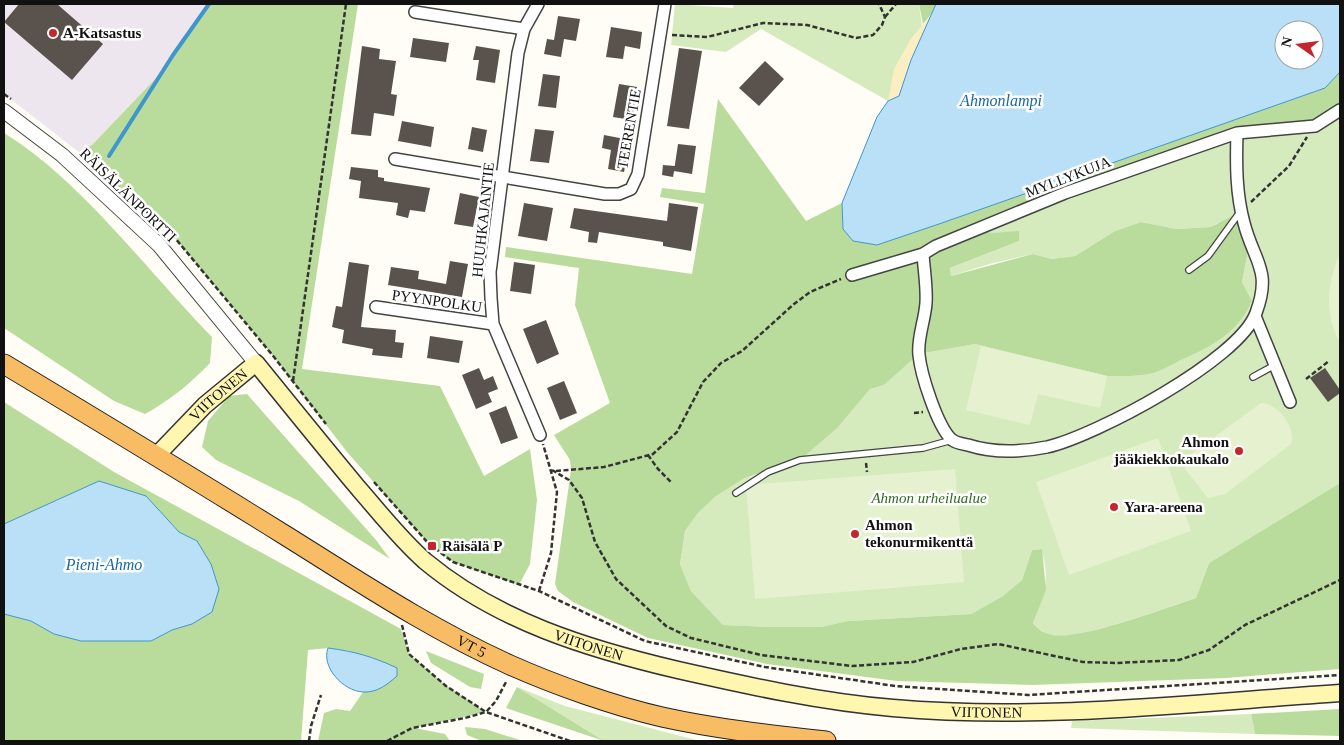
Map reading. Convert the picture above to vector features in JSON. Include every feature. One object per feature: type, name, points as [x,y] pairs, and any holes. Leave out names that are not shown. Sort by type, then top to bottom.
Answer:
[{"type":"highway","points":[[4,364],[157,455]]},
{"type":"highway","name":"VT 5","points":[[157,455],[405,610],[470,646],[512,666],[613,702],[659,716],[724,729],[826,741]]},
{"type":"main road","name":"VIITONEN","points":[[157,455],[205,405],[256,363],[379,512],[423,559],[446,577],[512,616],[551,634],[602,650],[761,689],[892,708],[1027,713],[1340,693]]},
{"type":"street","name":"HUUHKAJANTIE","points":[[538,4],[524,29],[518,54],[490,272],[493,324],[540,435]]},
{"type":"street","name":"TEERENTIE","points":[[503,178],[605,194],[619,194],[631,189],[638,174],[665,4]]},
{"type":"street","points":[[415,12],[524,29]]},
{"type":"street","name":"MYLLYKUJA","points":[[852,275],[923,254],[936,246],[1065,193],[1237,133],[1315,126],[1340,110]]},
{"type":"street","name":"RÄISÄLÄNPORTTI","points":[[4,111],[62,155],[159,245],[256,363]]},
{"type":"street","points":[[923,254],[926,302],[919,354],[934,410],[941,425],[952,440],[980,449],[1006,451],[1047,447],[1094,429],[1137,409],[1225,353],[1242,335],[1255,316],[1264,276],[1244,224],[1236,176],[1237,133]]},
{"type":"street","points":[[395,159],[503,178]]},
{"type":"street","name":"PYYNPOLKU","points":[[376,307],[493,324]]},
{"type":"street","points":[[1255,316],[1290,402]]},
{"type":"lane","points":[[1189,270],[1208,256],[1242,211]]},
{"type":"lane","points":[[1253,377],[1275,365]]},
{"type":"lane","points":[[736,493],[768,472],[800,460],[923,448],[952,440]]},
{"type":"path","points":[[293,380],[346,4]]},
{"type":"path","points":[[879,4],[884,17]]},
{"type":"path","points":[[661,34],[707,37],[763,23],[807,25],[856,38],[873,35],[882,25],[884,17],[896,4]]},
{"type":"path","points":[[4,94],[18,105]]},
{"type":"path","points":[[1242,211],[1289,166],[1315,126]]},
{"type":"path","points":[[93,164],[170,232],[293,380],[329,428]]},
{"type":"path","points":[[552,470],[604,467],[653,454],[677,432],[703,382],[722,363],[742,351],[810,292],[852,275]]},
{"type":"path","points":[[1306,379],[1330,361]]},
{"type":"path","points":[[539,591],[551,553],[557,492],[540,435]]},
{"type":"path","points":[[648,455],[671,482]]},
{"type":"path","points":[[552,470],[569,480],[582,498],[595,542],[616,580],[666,626],[691,638],[761,655],[852,666],[913,662],[961,649],[998,644],[1083,662],[1115,663],[1179,660],[1209,650],[1245,625],[1340,580]]},
{"type":"path","points":[[372,481],[428,543],[453,562],[539,591],[645,641],[765,667],[895,686],[1028,695],[1340,676]]},
{"type":"path","points":[[405,610],[401,629],[409,654],[446,686],[486,712],[570,741]]},
{"type":"path","points":[[387,741],[412,728],[486,712],[496,701],[506,682]]},
{"type":"path","points":[[309,741],[311,726],[321,695]]},
{"type":"shaded area","points":[[4,4],[209,4],[156,78],[93,144],[80,153],[4,94]]},
{"type":"green space","points":[[209,4],[358,4],[302,369],[440,386],[484,476],[530,449],[537,500],[530,564],[519,585],[453,562],[428,543],[347,452],[274,357],[170,232],[80,153],[93,144],[156,78]]},
{"type":"green space","points":[[675,4],[733,8],[734,4],[919,4],[923,34],[899,96],[888,101],[761,29],[726,52],[671,45]]},
{"type":"green space","points":[[919,4],[936,4],[933,12],[923,24]]},
{"type":"green space","points":[[1340,72],[1340,110],[1315,126],[1237,133],[978,229],[992,233],[1019,231],[1019,241],[950,268],[951,276],[1033,254],[1052,259],[1075,256],[1115,231],[1141,222],[1177,229],[1211,227],[1241,211],[1248,251],[1242,282],[1252,301],[1239,322],[1222,338],[1201,351],[1154,373],[1137,376],[1107,376],[975,344],[919,354],[884,385],[870,389],[837,428],[800,460],[745,478],[716,496],[698,513],[685,531],[680,564],[691,591],[723,625],[821,627],[848,621],[971,614],[1003,596],[1022,580],[1032,550],[1042,549],[1046,590],[1033,623],[1039,629],[1053,635],[1083,633],[1196,598],[1209,563],[1340,483],[1340,669],[1226,678],[1033,685],[897,681],[767,664],[648,638],[573,602],[558,591],[555,584],[571,470],[570,460],[554,435],[610,403],[575,305],[579,268],[505,257],[506,247],[692,274],[704,204],[660,197],[662,188],[705,193],[718,99],[806,221],[842,203],[843,229],[853,241],[877,245],[1325,88]]},
{"type":"green space","name":"Ahmon urheilualue","points":[[1340,110],[1340,483],[1209,563],[1196,598],[1102,628],[1065,636],[1052,635],[1041,630],[1033,623],[1045,587],[1046,578],[1041,549],[1032,550],[1022,580],[1003,596],[971,614],[848,621],[821,627],[723,625],[691,591],[680,564],[685,531],[698,513],[716,496],[745,478],[768,472],[854,407],[870,389],[884,385],[919,354],[975,344],[1107,376],[1148,374],[1201,351],[1222,338],[1239,322],[1252,301],[1242,282],[1248,251],[1241,211],[1211,227],[1177,229],[1141,222],[1115,231],[1075,256],[1052,259],[1033,254],[989,264],[951,276],[950,268],[1019,241],[1018,232],[992,233],[977,229],[1237,133]]},
{"type":"green space","points":[[4,133],[32,153],[87,201],[212,337],[210,363],[179,391],[145,414],[114,401],[4,328]]},
{"type":"green space","points":[[1340,253],[1340,343],[1331,321],[1329,298],[1332,276]]},
{"type":"green space","points":[[981,346],[1107,376],[1100,408],[1038,394],[1030,425],[966,410]]},
{"type":"green space","points":[[247,394],[376,540],[390,559],[299,501],[216,460],[202,447],[208,421],[229,396]]},
{"type":"green space","points":[[4,402],[114,472],[401,629],[409,654],[444,684],[486,712],[414,728],[445,734],[450,741],[318,741],[324,713],[336,709],[350,711],[363,692],[384,687],[350,651],[328,648],[308,650],[301,741],[4,741],[4,614],[31,621],[55,634],[81,641],[151,641],[172,630],[192,624],[197,541],[179,532],[146,496],[99,481],[4,524]]},
{"type":"green space","name":"Ahmon jääkiekkokaukalo","points":[[1261,403],[1274,407],[1285,418],[1291,431],[1291,444],[1225,494],[1208,498],[1185,469],[1187,457]]},
{"type":"green space","name":"Yara-areena","points":[[1158,438],[1191,531],[1069,575],[1036,482]]},
{"type":"green space","name":"Ahmon tekonurmikenttä","points":[[955,469],[964,582],[755,599],[746,485]]},
{"type":"green space","points":[[426,651],[484,674],[481,689],[470,687],[431,663]]},
{"type":"green space","points":[[517,687],[565,706],[700,741],[604,741]]},
{"type":"green space","points":[[517,687],[604,741],[506,708]]},
{"type":"green space","points":[[1340,709],[1340,736],[1255,734],[1251,714]]},
{"type":"green space","points":[[1251,714],[1255,734],[1071,728],[1072,721]]},
{"type":"green space","points":[[465,727],[485,729],[523,741],[482,741],[467,735]]},
{"type":"sand","points":[[933,12],[911,60],[899,96],[888,101],[894,69],[910,40]]},
{"type":"water","name":"Ahmonlampi","points":[[936,4],[1340,4],[1340,72],[1325,88],[877,245],[853,241],[843,229],[842,203],[877,117],[888,101],[899,96],[911,60]]},
{"type":"water","name":"Pieni-Ahmo","points":[[99,481],[146,496],[179,532],[197,541],[211,564],[219,589],[212,612],[192,624],[172,630],[151,641],[81,641],[54,634],[31,621],[4,614],[4,524]]},
{"type":"water","points":[[328,648],[355,653],[380,661],[397,668],[397,676],[378,689],[368,692],[355,691],[335,677],[328,663]]},
{"type":"building","name":"A-Katsastus","points":[[19,4],[57,4],[103,44],[72,80],[4,22]]},
{"type":"building","points":[[558,16],[580,19],[576,41],[564,39],[561,57],[544,54],[547,39],[554,40]]},
{"type":"building","points":[[611,27],[642,32],[640,49],[625,46],[623,59],[606,57]]},
{"type":"building","points":[[413,38],[449,43],[446,62],[410,57]]},
{"type":"building","points":[[362,46],[380,49],[379,59],[396,61],[391,94],[397,95],[394,116],[374,113],[371,136],[351,134]]},
{"type":"building","points":[[476,46],[500,50],[495,83],[476,80],[479,60],[473,60]]},
{"type":"building","points":[[679,48],[702,51],[689,129],[667,126]]},
{"type":"building","points":[[765,61],[784,79],[759,106],[739,88]]},
{"type":"building","points":[[543,74],[560,76],[556,108],[538,106]]},
{"type":"building","points":[[619,84],[637,87],[632,120],[613,117]]},
{"type":"building","points":[[402,121],[434,127],[431,147],[398,141]]},
{"type":"building","points":[[472,127],[487,130],[483,152],[468,149]]},
{"type":"building","points":[[535,129],[554,131],[549,163],[530,161]]},
{"type":"building","points":[[604,135],[630,140],[624,172],[608,169],[611,150],[602,148]]},
{"type":"building","points":[[678,144],[696,146],[692,174],[674,171]]},
{"type":"building","points":[[663,165],[675,166],[673,177],[662,175]]},
{"type":"building","points":[[351,167],[378,170],[378,177],[384,178],[384,181],[430,188],[425,212],[410,210],[408,218],[396,215],[398,203],[359,198],[361,181],[349,179]]},
{"type":"building","points":[[460,193],[479,197],[473,227],[454,224]]},
{"type":"building","points":[[524,203],[553,208],[547,241],[518,236]]},
{"type":"building","points":[[669,203],[698,207],[691,251],[663,246],[663,242],[599,232],[597,243],[588,242],[589,232],[570,228],[574,208],[667,221]]},
{"type":"building","points":[[450,261],[468,264],[462,297],[388,285],[391,267],[419,271],[418,279],[446,284]]},
{"type":"building","points":[[349,262],[369,265],[361,327],[396,330],[395,342],[404,343],[402,358],[372,355],[373,349],[342,343],[344,330],[332,327],[336,306],[342,307]]},
{"type":"building","points":[[514,262],[535,265],[531,294],[510,291]]},
{"type":"building","points":[[546,320],[559,354],[537,364],[523,329]]},
{"type":"building","points":[[430,336],[463,341],[459,363],[427,358]]},
{"type":"building","points":[[479,368],[484,380],[493,376],[498,389],[488,393],[492,402],[476,409],[462,375]]},
{"type":"building","points":[[1325,368],[1340,390],[1340,393],[1328,402],[1310,378]]},
{"type":"building","points":[[564,381],[577,413],[560,420],[547,388]]},
{"type":"building","points":[[506,406],[518,438],[501,444],[489,413]]},
{"type":"waterway","points":[[109,156],[173,55],[209,4]]},
{"type":"place","name":"A-Katsastus","points":[[53,33]]},
{"type":"place","name":"Ahmon jääkiekkokaukalo","points":[[1239,451]]},
{"type":"place","name":"Yara-areena","points":[[1114,507]]},
{"type":"place","name":"Ahmon tekonurmikenttä","points":[[855,534]]},
{"type":"place","name":"Räisälä P","points":[[432,546]]}]
